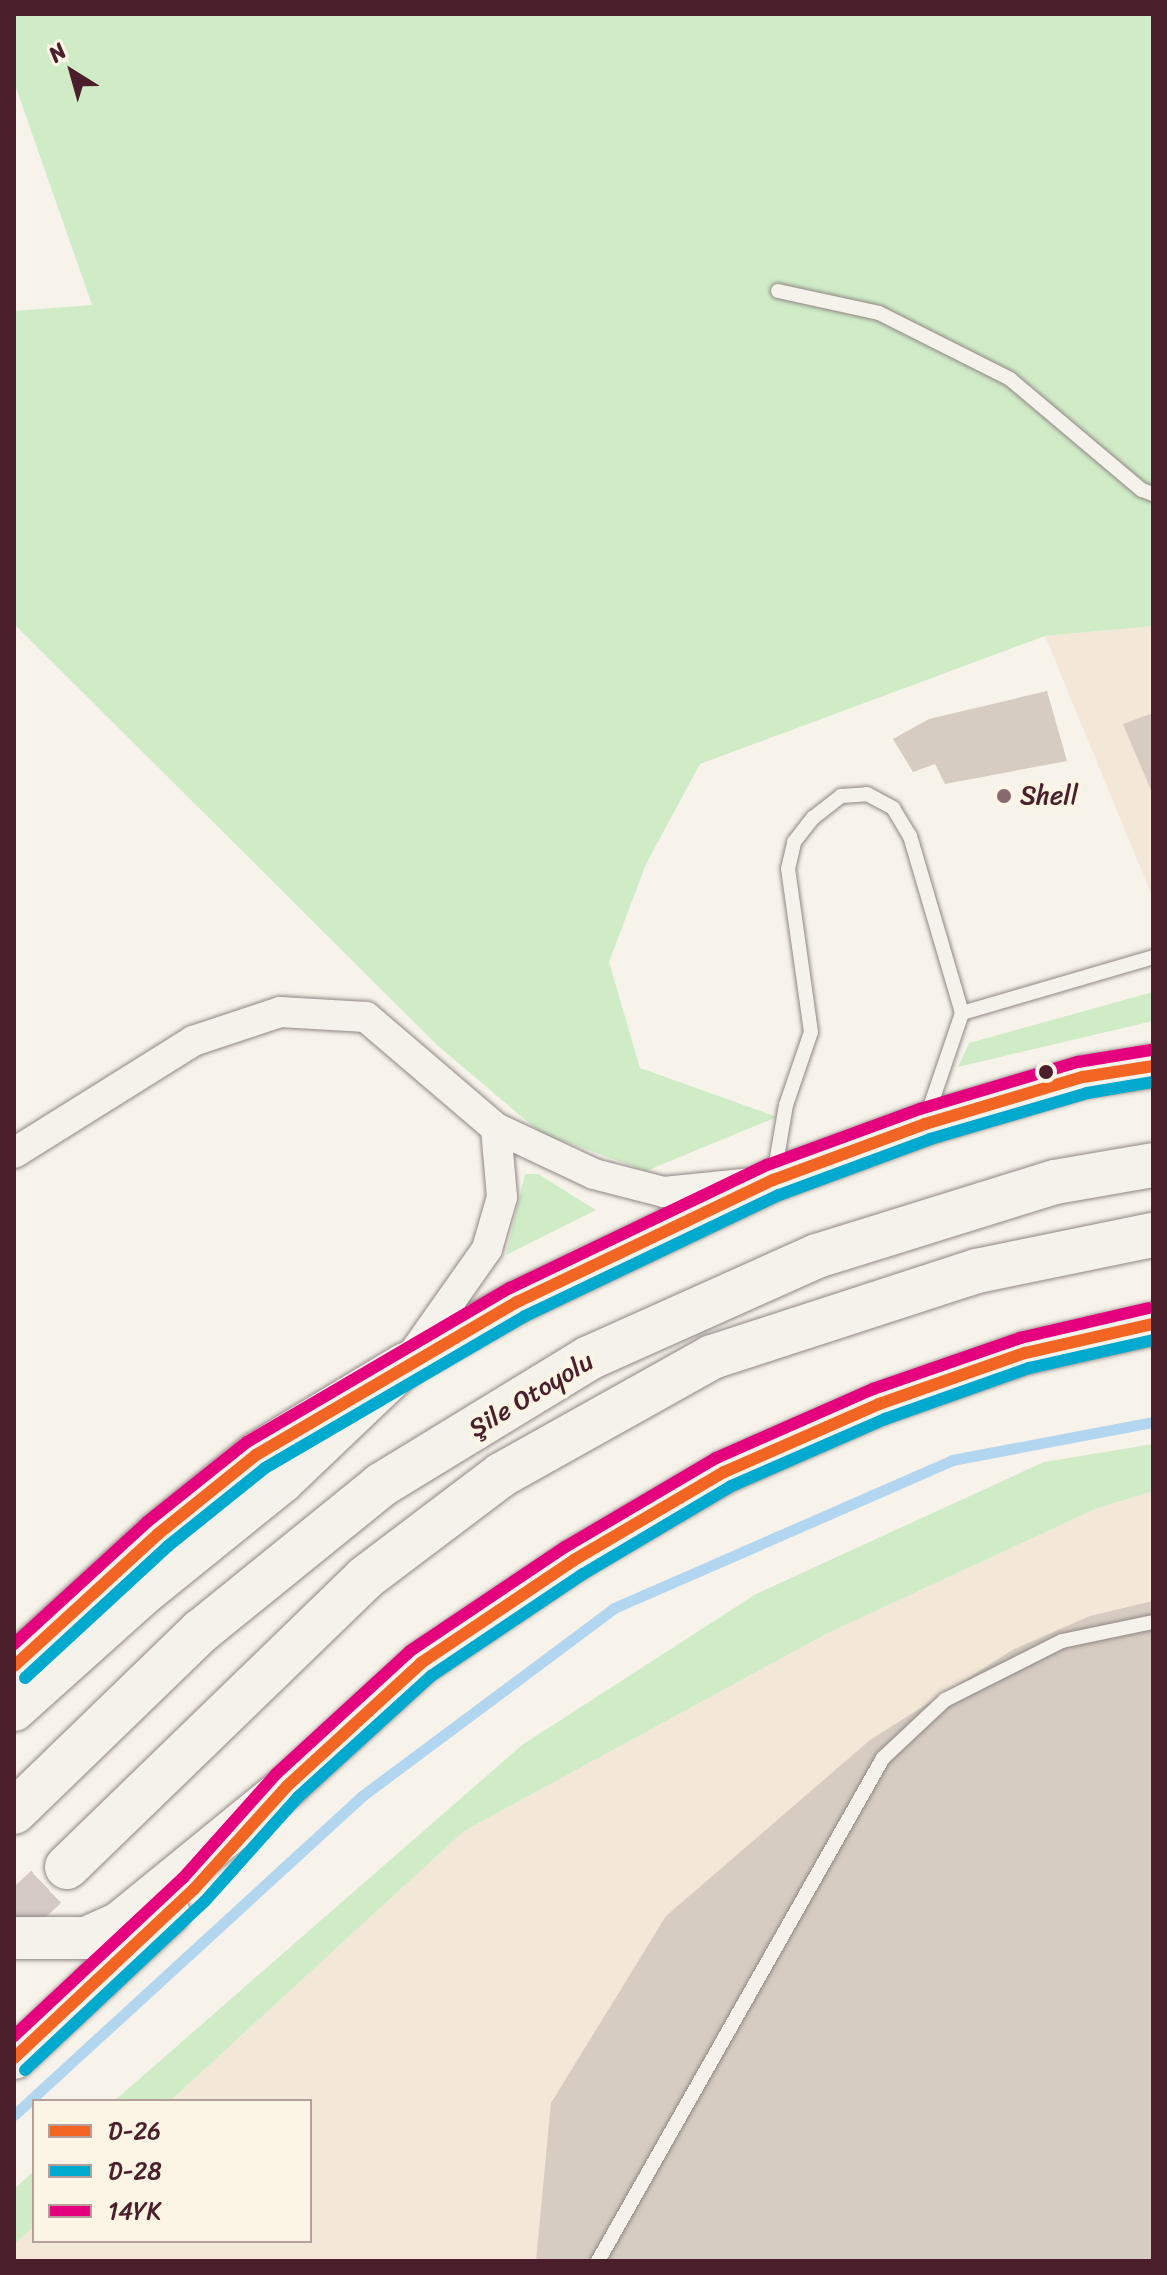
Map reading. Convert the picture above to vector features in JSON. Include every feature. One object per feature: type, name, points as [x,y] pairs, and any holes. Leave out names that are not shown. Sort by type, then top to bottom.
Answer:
[{"type":"highway","name":"Şile Otoyolu","points":[[14,1812],[201,1631],[381,1485],[589,1358],[817,1256],[1055,1182],[1153,1165]]},
{"type":"highway","name":"Şile Otoyolu","points":[[67,1867],[365,1578],[501,1475],[712,1357],[977,1271],[1153,1235]]},
{"type":"highway","points":[[14,1666],[158,1534],[256,1455],[405,1365]]},
{"type":"main road","points":[[14,1710],[141,1596],[283,1481],[405,1365],[517,1302],[773,1180],[925,1124],[1083,1077],[1153,1066]]},
{"type":"main road","points":[[14,1938],[86,1938],[118,1924],[287,1786],[421,1663],[574,1560],[724,1472],[879,1404],[1025,1353],[1153,1324]]},
{"type":"main road","points":[[14,2058],[194,1889],[287,1786]]},
{"type":"street","points":[[14,1153],[193,1041],[280,1012],[366,1017],[496,1128],[594,1174],[664,1192],[773,1180]]},
{"type":"street","points":[[405,1365],[487,1249],[502,1197],[496,1128]]},
{"type":"lane","points":[[778,291],[879,313],[1010,379],[1106,462],[1153,494]]},
{"type":"lane","points":[[773,1180],[786,1105],[811,1032],[788,869],[794,842],[813,818],[841,796],[867,794],[893,808],[910,836],[962,1013],[925,1124]]},
{"type":"lane","points":[[962,1013],[1153,957]]},
{"type":"lane","points":[[598,2261],[883,1758],[945,1700],[1062,1641],[1153,1622]]},
{"type":"shaded area","points":[[1153,626],[1153,898],[1045,636]]},
{"type":"shaded area","points":[[1153,1491],[1153,2261],[14,2261],[14,2245],[32,2228],[32,2243],[312,2243],[312,2099],[172,2099],[464,1831],[826,1634],[1095,1509]]},
{"type":"green space","points":[[14,14],[1153,14],[1153,626],[1045,636],[700,764],[646,864],[609,962],[640,1068],[777,1117],[646,1171],[541,1133],[438,1046],[14,624],[14,311],[92,305],[14,82]]},
{"type":"green space","points":[[1153,992],[1153,1021],[958,1067],[969,1043]]},
{"type":"green space","points":[[525,1174],[538,1174],[596,1210],[506,1255]]},
{"type":"green space","points":[[1153,1444],[1153,1491],[1095,1509],[826,1634],[464,1831],[172,2099],[116,2099],[522,1745],[756,1594],[1044,1462]]},
{"type":"green space","points":[[32,2173],[32,2228],[14,2245],[14,2189]]},
{"type":"building","points":[[1047,691],[1067,761],[945,784],[935,764],[913,772],[893,739],[929,719]]},
{"type":"building","points":[[1153,713],[1153,795],[1123,724]]},
{"type":"building","points":[[1153,1601],[1153,2261],[536,2261],[551,2103],[666,1916],[870,1740],[1014,1649],[1090,1616]]},
{"type":"waterway","points":[[14,2115],[362,1796],[614,1608],[952,1460],[1153,1422]]},
{"type":"tunnel","points":[[14,1917],[67,1867]]},
{"type":"transit line","name":"14YK","points":[[14,1644],[147,1522],[247,1442],[510,1288],[767,1165],[920,1109],[1078,1062],[1151,1050]]},
{"type":"transit line","name":"D-26","points":[[14,1666],[158,1534],[256,1455],[517,1302],[773,1180],[925,1124],[1083,1077],[1153,1066]]},
{"type":"transit line","name":"D-28","points":[[25,1678],[168,1546],[265,1468],[525,1316],[779,1195],[930,1139],[1087,1093],[1153,1082]]},
{"type":"transit line","name":"14YK","points":[[14,2036],[183,1878],[276,1774],[410,1651],[565,1547],[716,1458],[873,1389],[1020,1338],[1149,1308]]},
{"type":"transit line","name":"D-26","points":[[14,2058],[194,1889],[287,1786],[421,1663],[574,1560],[724,1472],[879,1404],[1025,1353],[1153,1324]]},
{"type":"transit line","name":"D-28","points":[[25,2070],[205,1901],[298,1797],[431,1676],[583,1574],[731,1486],[885,1419],[1029,1368],[1153,1340]]},
{"type":"place","name":"Shell","points":[[1004,796]]}]
